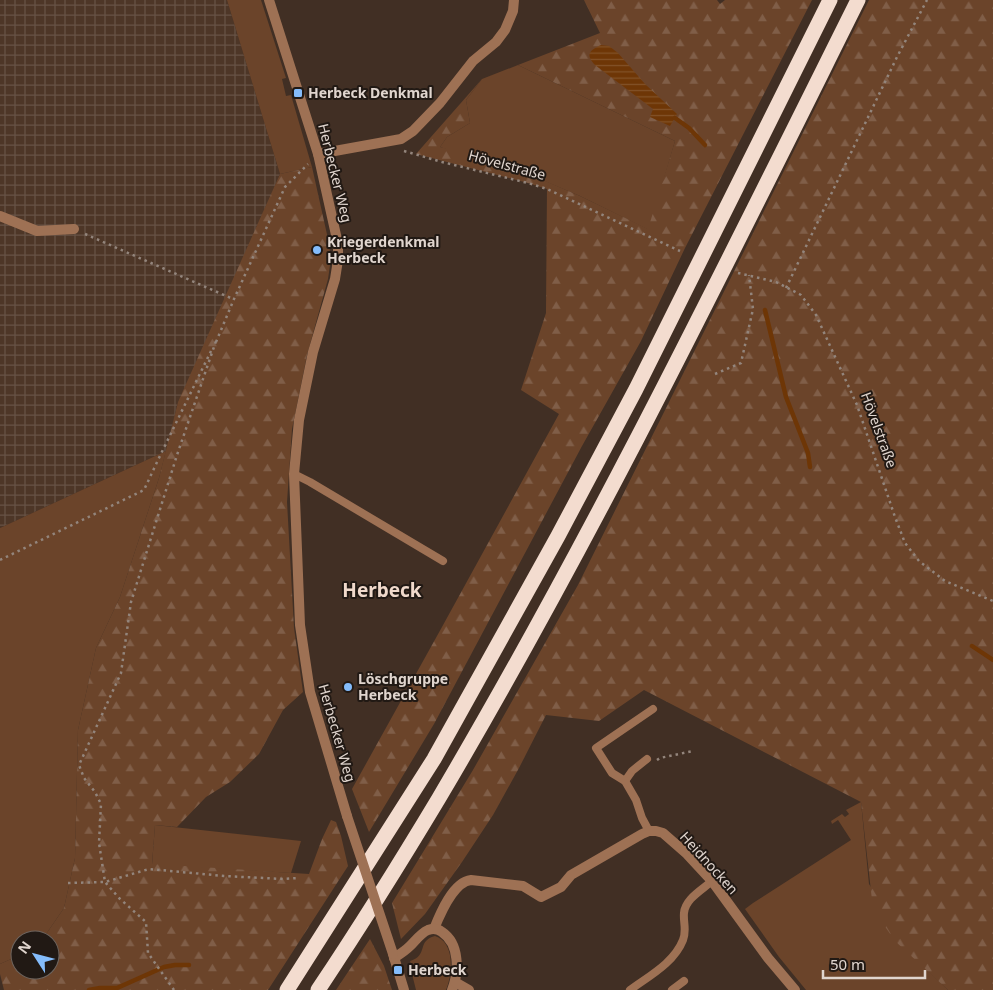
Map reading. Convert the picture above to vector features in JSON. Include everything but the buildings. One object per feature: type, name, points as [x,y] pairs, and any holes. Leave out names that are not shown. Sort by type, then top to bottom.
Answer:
[{"type":"highway","points":[[287,990],[434,759],[558,536],[636,388],[830,0]]},
{"type":"highway","points":[[318,990],[439,798],[496,700],[574,558],[673,367],[858,0]]},
{"type":"street","name":"Herbecker Weg","points":[[269,0],[318,154],[338,244],[335,280],[313,352],[299,420],[294,474],[300,625],[310,692],[347,816],[404,990]]},
{"type":"street","points":[[318,154],[401,139],[413,132],[440,103],[473,61],[496,42],[505,30],[513,11],[514,0]]},
{"type":"street","points":[[0,216],[36,231],[74,229]]},
{"type":"street","points":[[434,929],[447,900],[465,881],[471,880],[523,886],[541,897],[561,887],[571,875],[649,831]]},
{"type":"street","name":"Heidnocken","points":[[649,831],[663,833],[687,854],[712,881],[768,958],[795,990]]},
{"type":"street","points":[[394,956],[403,952],[424,932],[430,929],[442,931],[453,944],[456,956],[453,986],[469,990]]},
{"type":"lane","points":[[294,474],[443,560]]},
{"type":"lane","points":[[649,831],[636,800],[624,782],[612,773],[596,748],[653,709]]},
{"type":"lane","points":[[624,782],[632,771],[647,759]]},
{"type":"lane","points":[[630,990],[672,959],[684,939],[686,925],[684,913],[687,904],[712,881]]},
{"type":"lane","points":[[672,990],[684,981]]},
{"type":"path","points":[[786,288],[897,57],[927,0]]},
{"type":"path","name":"Hövelstraße","points":[[378,143],[442,162],[547,189],[680,251]]},
{"type":"path","points":[[0,560],[144,490],[216,341],[285,187],[318,154]]},
{"type":"path","points":[[74,229],[234,299]]},
{"type":"path","name":"Hövelstraße","points":[[738,273],[776,282],[801,295],[816,315],[857,405],[905,543],[919,561],[945,581],[993,601]]},
{"type":"path","points":[[715,374],[741,364],[753,309],[749,276]]},
{"type":"path","points":[[174,990],[148,953],[146,922],[119,898],[106,882],[99,843],[101,804],[95,792],[84,778],[79,765],[121,673],[131,602],[177,455],[216,341]]},
{"type":"path","points":[[647,759],[653,763],[660,758],[693,751]]},
{"type":"path","points":[[68,883],[106,882],[149,868],[224,876],[298,878]]},
{"type":"shaded area","points":[[0,0],[227,0],[280,174],[197,364],[178,402],[166,451],[0,528]]},
{"type":"shaded area","points":[[601,45],[609,46],[618,53],[645,84],[677,114],[670,126],[650,117],[653,109],[595,65],[590,58],[590,54],[593,49]]},
{"type":"green space","points":[[227,0],[261,0],[286,78],[282,79],[286,96],[291,95],[312,167],[280,174]]},
{"type":"green space","points":[[584,0],[717,0],[720,4],[725,0],[812,0],[685,248],[641,341],[582,446],[434,724],[369,832],[352,789],[559,414],[521,390],[546,313],[547,189],[416,154],[482,79],[466,100],[470,123],[447,137],[440,147],[535,169],[543,180],[648,229],[675,141],[518,65],[600,33]]},
{"type":"green space","points":[[869,0],[993,0],[993,990],[948,990],[895,941],[873,909],[861,802],[644,690],[599,721],[546,715],[493,815],[425,914],[401,939],[392,903],[473,770],[578,585]]},
{"type":"green space","points":[[518,65],[675,141],[649,230],[580,196],[542,180],[440,147],[447,137],[470,123],[466,100],[482,79]]},
{"type":"green space","points":[[312,167],[331,258],[328,279],[307,355],[292,429],[287,502],[294,628],[303,692],[283,710],[259,754],[230,782],[206,797],[177,827],[155,825],[152,864],[309,874],[331,820],[336,822],[348,866],[268,990],[4,990],[0,974],[0,964],[10,960],[10,980],[60,980],[60,930],[49,930],[64,908],[75,858],[78,730],[96,648],[120,597],[159,478],[178,402],[280,174]]},
{"type":"green space","points":[[166,451],[120,597],[96,648],[78,730],[75,858],[64,908],[49,930],[10,930],[10,960],[0,964],[0,528]]},
{"type":"green space","points":[[861,802],[869,884],[922,965],[948,990],[806,990],[779,957],[745,909],[851,840],[838,820],[832,824],[831,821],[842,814],[845,817],[849,814],[846,810]]},
{"type":"green space","points":[[155,825],[301,841],[291,873],[152,865]]},
{"type":"green space","points":[[435,936],[442,939],[451,959],[450,976],[446,990],[416,990],[410,961],[419,955],[429,938]]},
{"type":"green space","points":[[370,939],[384,966],[392,990],[336,990]]},
{"type":"waterway","points":[[675,118],[689,128],[705,145]]},
{"type":"waterway","points":[[765,310],[786,397],[808,453],[810,467]]},
{"type":"waterway","points":[[972,646],[993,660]]},
{"type":"waterway","points":[[89,990],[117,988],[164,967],[189,965]]},
{"type":"place","name":"Herbeck Denkmal","points":[[298,93]]},
{"type":"place","name":"Kriegerdenkmal Herbeck","points":[[317,250]]},
{"type":"place","name":"Löschgruppe Herbeck","points":[[348,687]]},
{"type":"place","name":"Herbeck","points":[[398,970]]},
{"type":"district","name":"Herbeck","points":[[382,590]]}]
